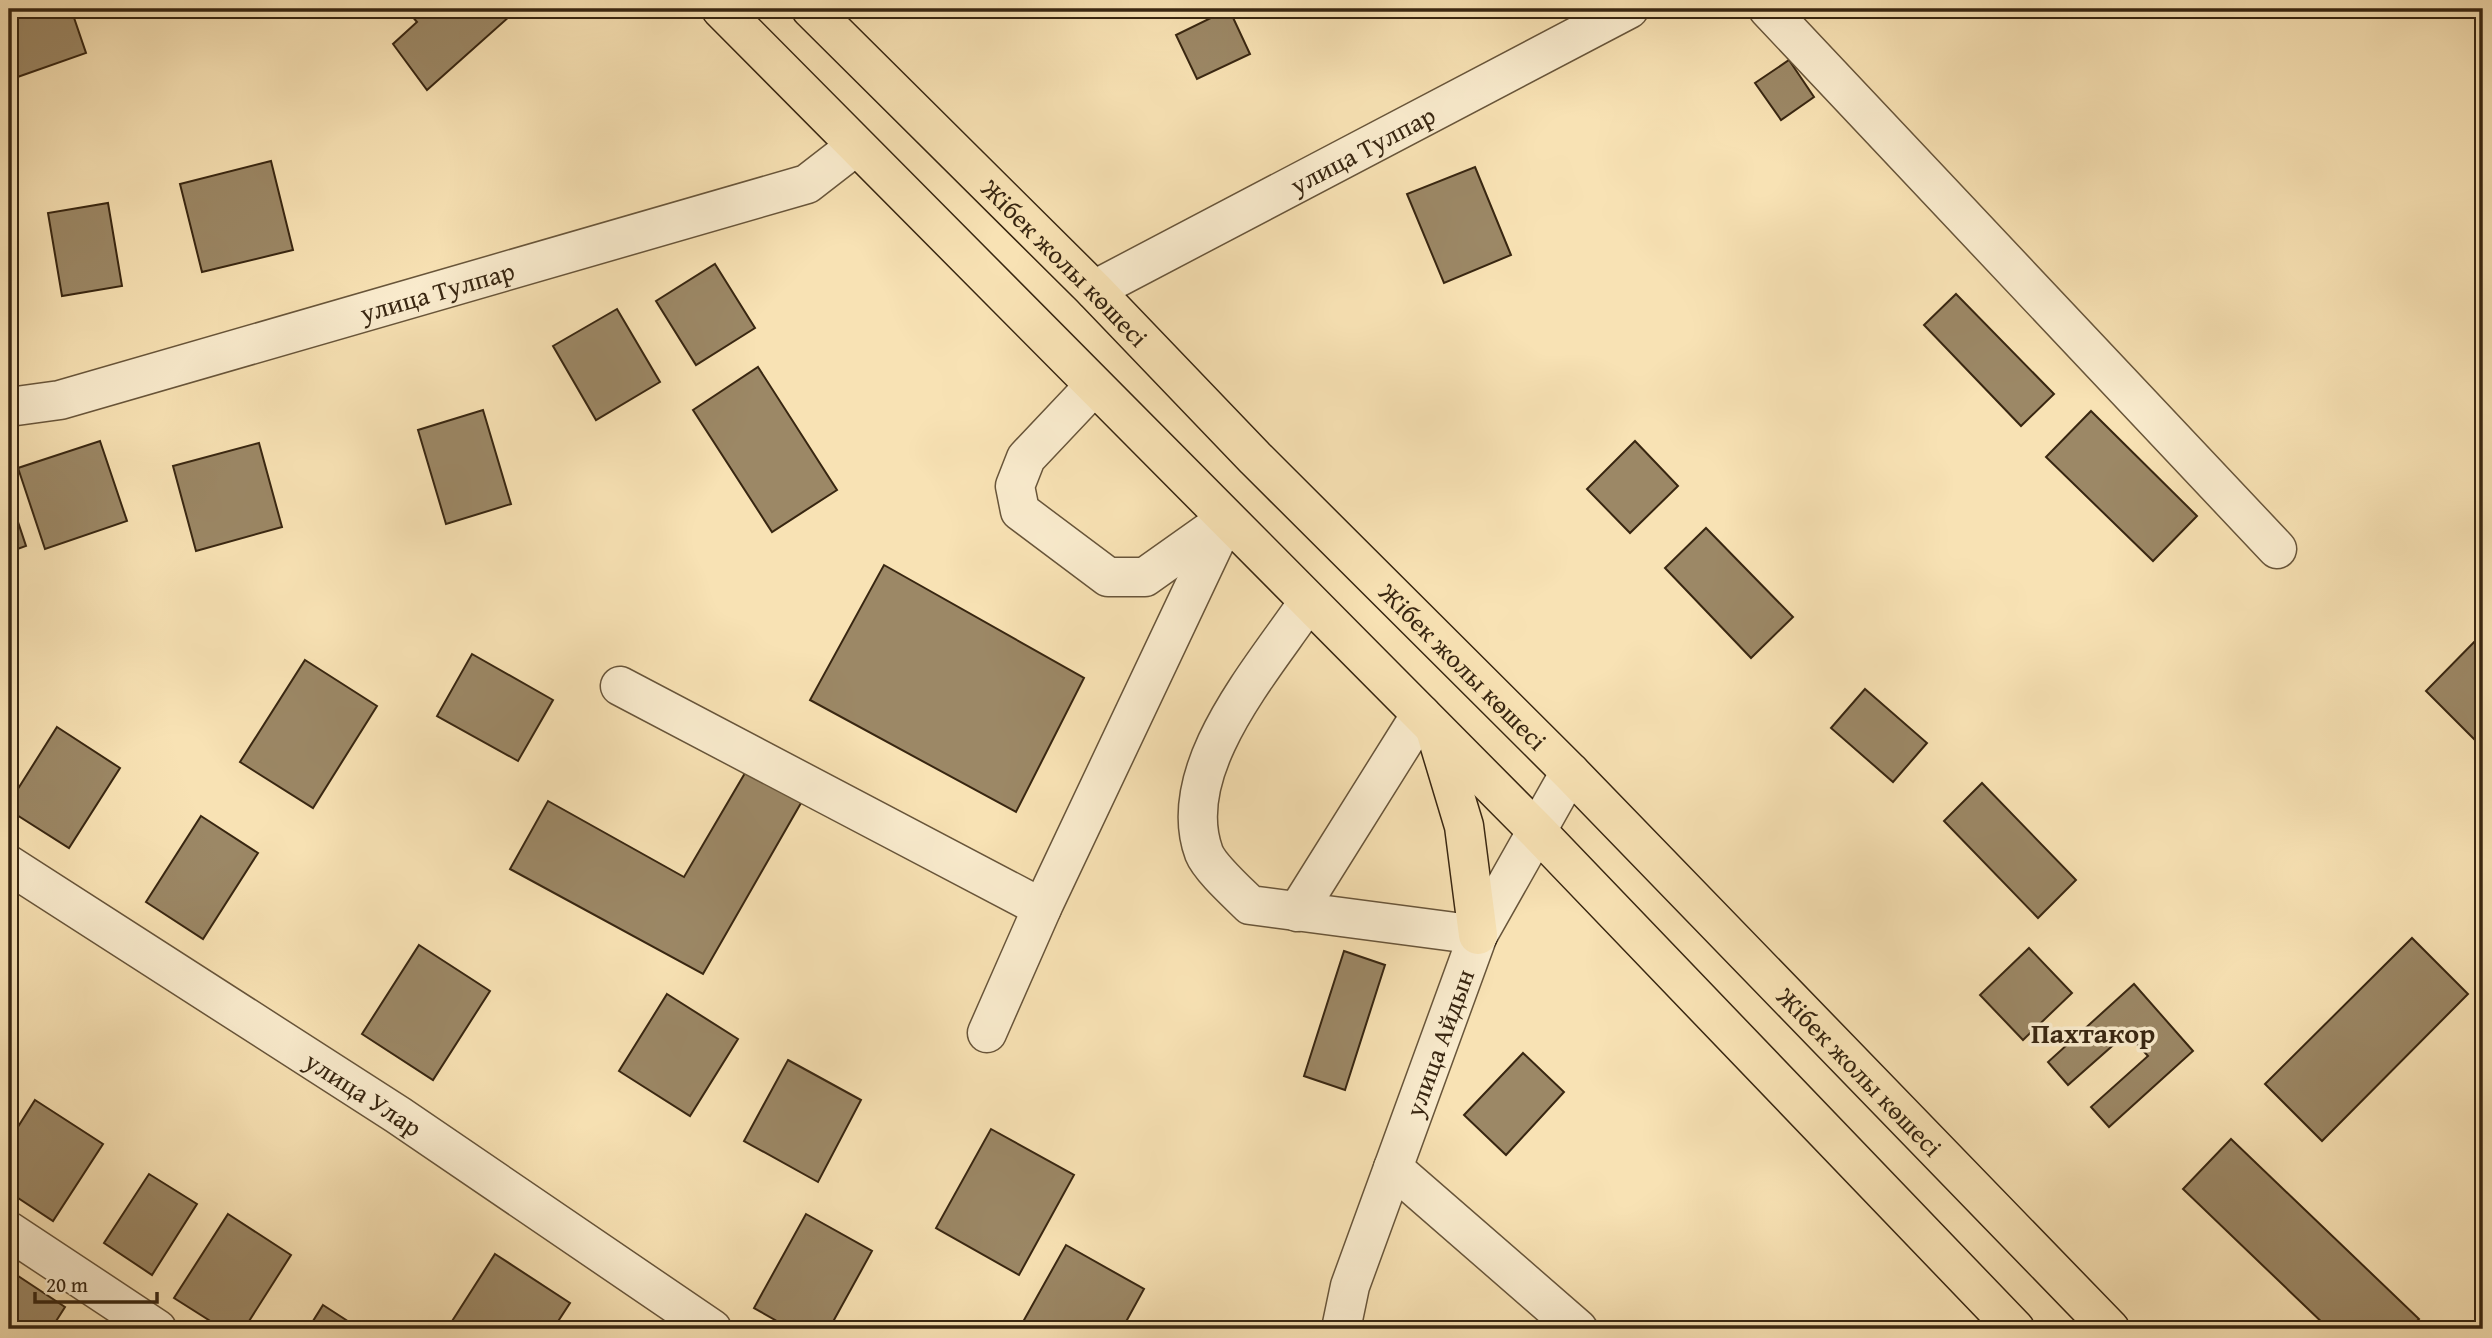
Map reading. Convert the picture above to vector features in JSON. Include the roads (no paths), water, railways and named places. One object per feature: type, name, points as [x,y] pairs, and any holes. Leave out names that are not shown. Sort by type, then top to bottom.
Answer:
[{"type":"main road","points":[[721,9],[1536,830],[2015,1329]]},
{"type":"main road","name":"Жібек жолы көшесі","points":[[811,9],[1094,290],[1255,458],[1570,772],[2109,1329]]},
{"type":"main road","points":[[1427,721],[1464,826],[1478,935]]},
{"type":"street","name":"улица Тулпар","points":[[1094,290],[1629,9]]},
{"type":"street","points":[[1768,9],[2277,550]]},
{"type":"street","name":"улица Тулпар","points":[[9,407],[60,400],[807,184],[856,146]]},
{"type":"street","points":[[1094,386],[1026,458],[1016,486],[1020,511],[1108,577],[1145,578],[1226,519]]},
{"type":"street","points":[[987,1033],[1042,908],[1226,519]]},
{"type":"street","points":[[1308,602],[1220,733],[1203,773],[1196,810],[1205,855],[1250,905],[1478,935]]},
{"type":"street","points":[[620,686],[1042,908]]},
{"type":"street","points":[[1297,912],[1427,721]]},
{"type":"street","name":"улица Айдын","points":[[1341,1329],[1350,1286],[1478,935],[1570,772]]},
{"type":"street","name":"улица Улар","points":[[9,865],[398,1115],[712,1329]]},
{"type":"street","points":[[1393,1168],[1578,1329]]},
{"type":"street","points":[[9,1231],[157,1329]]},
{"type":"district","name":"Пахтакор","points":[[2093,1032]]}]
